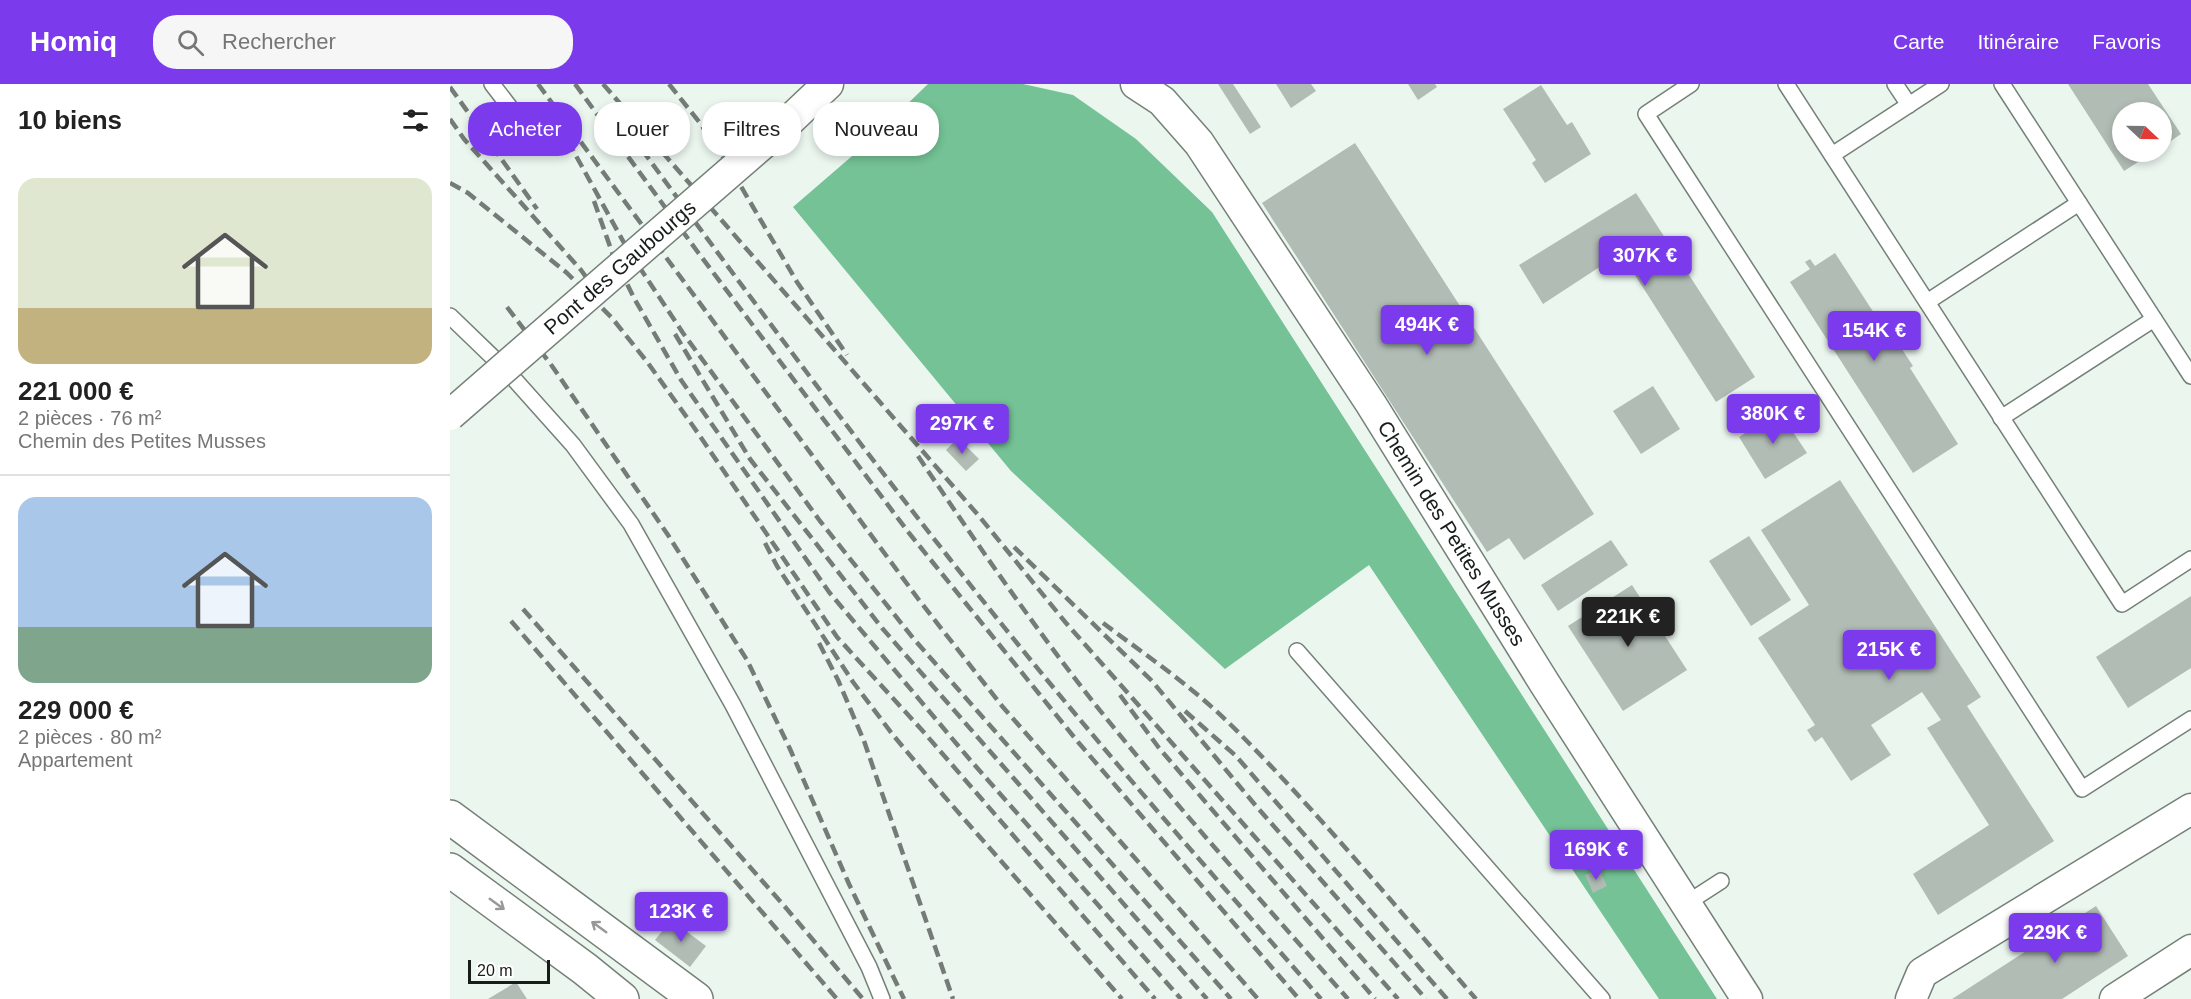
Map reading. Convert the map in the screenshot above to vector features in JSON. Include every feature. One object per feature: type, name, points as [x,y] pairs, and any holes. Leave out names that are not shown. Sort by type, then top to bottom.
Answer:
[{"type":"street","name":"Pont des Gaubourgs","points":[[450,415],[790,120],[828,84]]},
{"type":"street","name":"Chemin des Petites Musses","points":[[1136,84],[1162,101],[1199,143],[1371,404],[1545,684],[1747,999]]},
{"type":"street","points":[[1911,999],[1922,973],[2191,809]]},
{"type":"street","points":[[450,817],[696,999]]},
{"type":"street","points":[[450,870],[585,969],[622,999]]},
{"type":"street","points":[[2115,999],[2191,950]]},
{"type":"lane","points":[[492,84],[506,102]]},
{"type":"lane","points":[[1691,84],[1646,114],[2082,789],[2191,719]]},
{"type":"lane","points":[[1786,84],[2122,604],[2191,559]]},
{"type":"lane","points":[[1895,84],[1909,105]]},
{"type":"lane","points":[[1832,155],[1941,84]]},
{"type":"lane","points":[[2002,84],[2191,376]]},
{"type":"lane","points":[[1927,302],[2079,203]]},
{"type":"lane","points":[[450,316],[506,370],[573,446],[631,524],[733,705],[869,967],[882,999]]},
{"type":"lane","points":[[2001,418],[2154,319]]},
{"type":"lane","points":[[1297,651],[1602,999]]},
{"type":"lane","points":[[1687,903],[1721,880]]},
{"type":"green space","points":[[928,84],[1023,84],[1073,95],[1136,139],[1212,212],[1717,999],[1659,999],[1369,565],[1225,669],[1011,471],[793,207],[852,156],[939,156],[939,102],[909,102]]},
{"type":"building","points":[[1218,84],[1233,84],[1261,127],[1250,134]]},
{"type":"building","points":[[1276,84],[1311,84],[1316,91],[1291,108]]},
{"type":"building","points":[[1408,84],[1435,84],[1437,87],[1418,100]]},
{"type":"building","points":[[2068,84],[2148,84],[2160,102],[2112,102],[2112,152]]},
{"type":"building","points":[[1541,85],[1567,125],[1572,122],[1591,154],[1545,183],[1532,163],[1536,160],[1503,109]]},
{"type":"building","points":[[2172,120],[2181,134],[2172,140]]},
{"type":"building","points":[[1355,143],[1594,514],[1524,560],[1509,538],[1487,552],[1262,203]]},
{"type":"building","points":[[2118,162],[2138,162],[2124,171]]},
{"type":"building","points":[[1636,193],[1755,377],[1716,402],[1621,253],[1543,304],[1519,265]]},
{"type":"building","points":[[1835,253],[1885,330],[1888,328],[1913,366],[1910,368],[1958,444],[1913,473],[1790,282],[1810,269],[1805,262],[1810,259],[1815,266]]},
{"type":"building","points":[[1653,386],[1680,429],[1641,454],[1613,411]]},
{"type":"building","points":[[1779,411],[1807,453],[1765,479],[1739,437]]},
{"type":"building","points":[[958,438],[979,459],[966,471],[946,450]]},
{"type":"building","points":[[1840,480],[1981,697],[1967,706],[2054,841],[1938,915],[1913,874],[1989,825],[1927,728],[1941,720],[1922,692],[1871,725],[1891,755],[1851,781],[1822,737],[1815,742],[1807,730],[1815,725],[1758,638],[1809,605],[1761,530]]},
{"type":"building","points":[[1749,536],[1791,600],[1751,626],[1709,561]]},
{"type":"building","points":[[1611,540],[1628,565],[1558,611],[1541,585]]},
{"type":"building","points":[[1632,585],[1687,670],[1623,711],[1568,626]]},
{"type":"building","points":[[2191,596],[2191,668],[2128,708],[2096,657]]},
{"type":"building","points":[[1599,869],[1607,886],[1593,893],[1585,875]]},
{"type":"building","points":[[2096,906],[2128,956],[2062,999],[1952,999]]},
{"type":"building","points":[[671,920],[706,946],[690,967],[655,940]]},
{"type":"building","points":[[516,982],[527,999],[488,999]]},
{"type":"railway","points":[[538,84],[919,600],[1002,706],[1258,999]]},
{"type":"railway","points":[[575,84],[909,533],[1078,742],[1299,999]]},
{"type":"railway","points":[[603,84],[979,516],[1066,623],[1398,999]]},
{"type":"railway","points":[[669,84],[700,123],[729,166],[797,282],[847,355]]},
{"type":"railway","points":[[450,87],[537,209]]},
{"type":"railway","points":[[450,119],[464,139],[581,270],[604,302]]},
{"type":"railway","points":[[576,156],[628,250],[683,333],[820,521],[913,638],[1231,999]]},
{"type":"railway","points":[[647,156],[786,345],[967,581],[1120,768],[1321,999]]},
{"type":"railway","points":[[450,183],[468,193],[567,273],[612,318],[648,363],[693,426],[837,637],[921,729],[1155,999]]},
{"type":"railway","points":[[594,201],[613,255],[634,298],[681,380],[829,592],[971,761],[1181,999]]},
{"type":"railway","points":[[507,307],[552,366],[668,535],[747,660],[904,999]]},
{"type":"railway","points":[[675,334],[750,459],[882,628],[1207,999]]},
{"type":"railway","points":[[918,456],[1040,632],[1083,689],[1180,807],[1348,999]]},
{"type":"railway","points":[[765,543],[777,566],[853,682],[893,735],[1122,999]]},
{"type":"railway","points":[[1014,547],[1152,681],[1256,806],[1426,999]]},
{"type":"railway","points":[[523,609],[863,999]]},
{"type":"railway","points":[[511,621],[837,999]]},
{"type":"railway","points":[[1103,623],[1186,685],[1232,726],[1326,826],[1476,999]]},
{"type":"railway","points":[[819,643],[838,680],[864,741],[953,999]]},
{"type":"railway","points":[[1120,695],[1159,748],[1375,999]]},
{"type":"railway","points":[[1185,711],[1236,756],[1447,999]]}]
